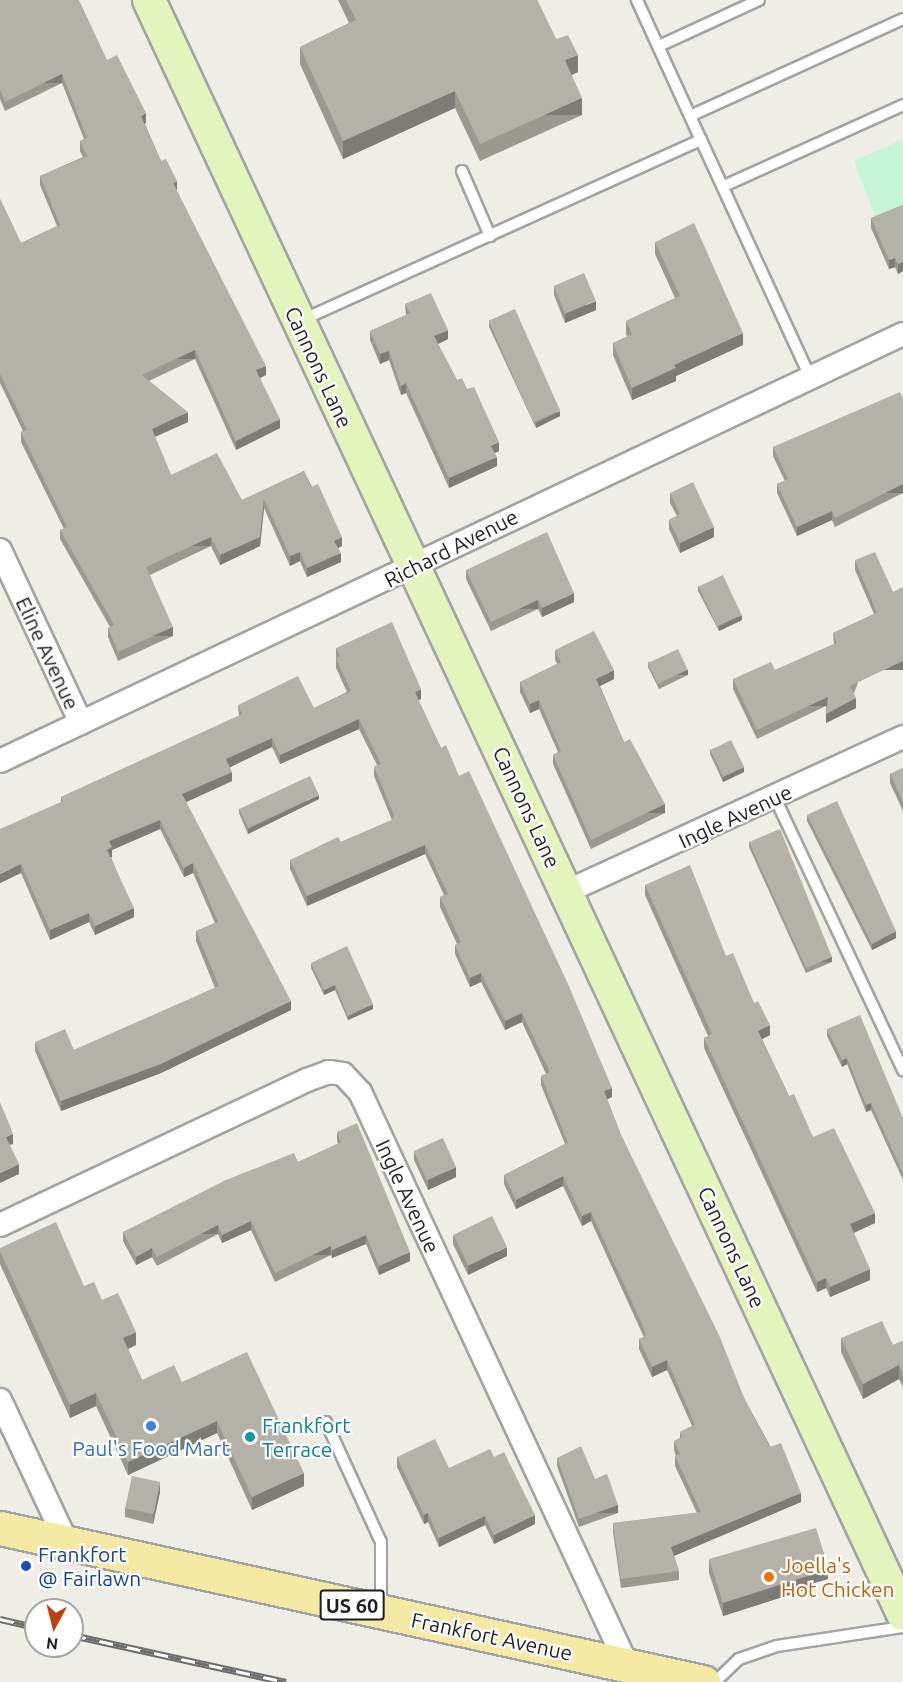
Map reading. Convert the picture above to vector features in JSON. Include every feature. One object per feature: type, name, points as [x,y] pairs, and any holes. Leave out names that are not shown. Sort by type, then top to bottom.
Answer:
[{"type":"main road","name":"Cannons Lane","points":[[148,0],[903,1614]]},
{"type":"main road","name":"Frankfort Avenue","points":[[0,1528],[703,1682]]},
{"type":"street","name":"Richard Avenue","points":[[0,761],[412,567],[443,549],[903,334]]},
{"type":"street","name":"Eline Avenue","points":[[0,550],[81,723]]},
{"type":"street","name":"Ingle Avenue","points":[[566,892],[775,798],[903,737]]},
{"type":"street","name":"Ingle Avenue","points":[[0,1225],[308,1080],[329,1072],[343,1074],[360,1092],[627,1665]]},
{"type":"street","points":[[0,1400],[67,1543]]},
{"type":"lane","points":[[637,0],[810,378]]},
{"type":"lane","points":[[659,46],[759,0]]},
{"type":"lane","points":[[690,116],[903,19]]},
{"type":"lane","points":[[724,186],[903,105]]},
{"type":"lane","points":[[298,321],[700,140]]},
{"type":"lane","points":[[462,171],[490,236]]},
{"type":"lane","points":[[775,798],[903,1070]]},
{"type":"lane","points":[[326,1422],[381,1542],[380,1611]]},
{"type":"lane","points":[[715,1682],[740,1659],[777,1646],[903,1627]]},
{"type":"green space","points":[[903,139],[903,207],[876,219],[854,161]]},
{"type":"building","points":[[0,0],[79,0],[107,60],[117,55],[146,113],[141,116],[161,161],[166,159],[177,181],[173,183],[266,366],[256,370],[280,419],[236,441],[195,350],[142,375],[188,412],[152,429],[171,475],[217,453],[242,500],[304,471],[311,487],[318,484],[342,537],[334,541],[341,553],[307,568],[300,552],[290,556],[264,499],[260,537],[220,555],[211,537],[146,567],[173,627],[118,652],[108,628],[114,625],[60,530],[67,527],[21,432],[27,430],[0,374],[0,199],[21,243],[60,225],[40,176],[87,156],[80,141],[87,138],[62,74],[5,102],[0,89]]},
{"type":"building","points":[[346,0],[537,0],[556,39],[568,35],[578,55],[565,60],[582,98],[480,144],[455,91],[343,141],[300,47],[356,20]]},
{"type":"building","points":[[903,205],[903,262],[898,264],[895,258],[889,260],[871,218]]},
{"type":"building","points":[[694,223],[743,333],[674,365],[676,368],[632,388],[613,343],[632,334],[626,321],[680,296],[655,242]]},
{"type":"building","points":[[584,273],[596,301],[565,314],[554,286]]},
{"type":"building","points":[[431,293],[448,330],[434,336],[457,380],[462,378],[467,389],[474,387],[499,442],[491,446],[497,457],[449,478],[406,383],[401,386],[389,351],[380,354],[370,331],[410,313],[405,304]]},
{"type":"building","points":[[515,309],[560,410],[534,422],[489,321]]},
{"type":"building","points":[[900,392],[903,398],[903,484],[835,518],[832,511],[797,527],[777,484],[788,479],[773,447]]},
{"type":"building","points":[[693,482],[714,527],[680,543],[669,520],[680,514],[670,493]]},
{"type":"building","points":[[547,532],[574,593],[542,608],[538,600],[491,622],[466,570]]},
{"type":"building","points":[[875,552],[893,592],[903,587],[903,661],[850,686],[856,698],[826,714],[828,697],[757,730],[733,679],[771,662],[775,670],[837,643],[833,633],[877,613],[855,560]]},
{"type":"building","points":[[723,575],[742,615],[717,626],[699,586]]},
{"type":"building","points":[[392,622],[421,689],[415,692],[441,748],[446,745],[459,776],[469,771],[568,984],[612,1088],[604,1091],[621,1135],[719,1335],[745,1400],[770,1447],[781,1443],[801,1493],[671,1547],[679,1571],[621,1579],[613,1523],[701,1512],[675,1456],[680,1454],[674,1441],[682,1437],[680,1432],[695,1425],[667,1360],[652,1367],[639,1339],[646,1336],[642,1324],[591,1212],[582,1216],[563,1176],[516,1200],[504,1175],[568,1143],[541,1076],[550,1072],[522,1013],[505,1021],[481,973],[470,978],[455,945],[461,942],[440,897],[448,894],[425,845],[307,896],[290,860],[338,837],[341,842],[392,820],[394,815],[374,767],[381,764],[359,719],[280,755],[272,738],[226,759],[232,772],[182,794],[291,1001],[161,1064],[61,1101],[35,1042],[65,1029],[74,1050],[219,986],[196,931],[218,922],[193,863],[184,868],[160,820],[109,841],[112,847],[107,850],[134,908],[95,926],[89,913],[50,930],[21,864],[0,874],[0,829],[63,801],[61,797],[242,714],[238,705],[298,676],[314,708],[351,691],[336,658],[340,656],[336,648]]},
{"type":"building","points":[[594,631],[614,670],[596,679],[624,742],[630,739],[665,804],[591,840],[553,755],[561,751],[539,700],[530,704],[520,682],[561,662],[555,650]]},
{"type":"building","points":[[678,649],[688,670],[658,684],[648,663]]},
{"type":"building","points":[[731,740],[744,767],[723,777],[710,750]]},
{"type":"building","points":[[903,768],[903,802],[890,774]]},
{"type":"building","points":[[310,776],[319,795],[248,828],[239,809]]},
{"type":"building","points":[[837,801],[896,931],[872,944],[807,815]]},
{"type":"building","points":[[780,829],[832,957],[806,968],[749,842]]},
{"type":"building","points":[[690,865],[726,956],[733,953],[754,1003],[758,1001],[770,1025],[758,1031],[789,1096],[794,1094],[813,1137],[834,1128],[875,1213],[850,1224],[870,1269],[830,1287],[826,1278],[817,1282],[704,1038],[712,1034],[645,885]]},
{"type":"building","points":[[347,946],[373,1004],[348,1016],[335,985],[324,990],[311,963]]},
{"type":"building","points":[[860,1015],[903,1118],[903,1173],[871,1103],[866,1105],[847,1058],[842,1060],[827,1029]]},
{"type":"building","points":[[0,1102],[13,1134],[6,1137],[19,1164],[0,1173]]},
{"type":"building","points":[[357,1123],[410,1252],[379,1266],[366,1235],[332,1250],[331,1246],[275,1273],[251,1221],[222,1235],[218,1225],[157,1257],[152,1248],[136,1257],[123,1232],[226,1180],[294,1153],[298,1162],[341,1142],[337,1132]]},
{"type":"building","points":[[443,1138],[456,1167],[427,1180],[414,1151]]},
{"type":"building","points":[[492,1216],[507,1247],[468,1265],[453,1235]]},
{"type":"building","points":[[56,1222],[84,1286],[94,1282],[102,1300],[118,1293],[136,1332],[123,1338],[142,1380],[174,1365],[182,1382],[247,1352],[304,1473],[252,1497],[217,1421],[128,1462],[96,1393],[70,1405],[0,1251],[0,1248]]},
{"type":"building","points":[[882,1321],[893,1345],[903,1341],[903,1373],[899,1365],[863,1384],[841,1338]]},
{"type":"building","points":[[435,1439],[449,1468],[490,1449],[494,1457],[504,1452],[535,1515],[494,1535],[485,1516],[439,1538],[428,1513],[424,1515],[397,1457]]},
{"type":"building","points":[[581,1446],[595,1479],[607,1474],[618,1505],[579,1519],[557,1458]]},
{"type":"building","points":[[132,1476],[160,1482],[154,1514],[125,1508]]},
{"type":"building","name":"Joella's Hot Chicken","points":[[816,1528],[828,1566],[813,1570],[814,1574],[723,1603],[709,1559]]},
{"type":"railway","points":[[0,1619],[24,1624]]},
{"type":"railway","points":[[84,1638],[286,1682]]},
{"type":"place","name":"Paul's Food Mart","points":[[151,1426]]},
{"type":"place","name":"Frankfort Terrace","points":[[250,1437]]},
{"type":"place","name":"Frankfort @ Fairlawn","points":[[26,1566]]},
{"type":"place","name":"Joella's Hot Chicken","points":[[769,1577]]}]
